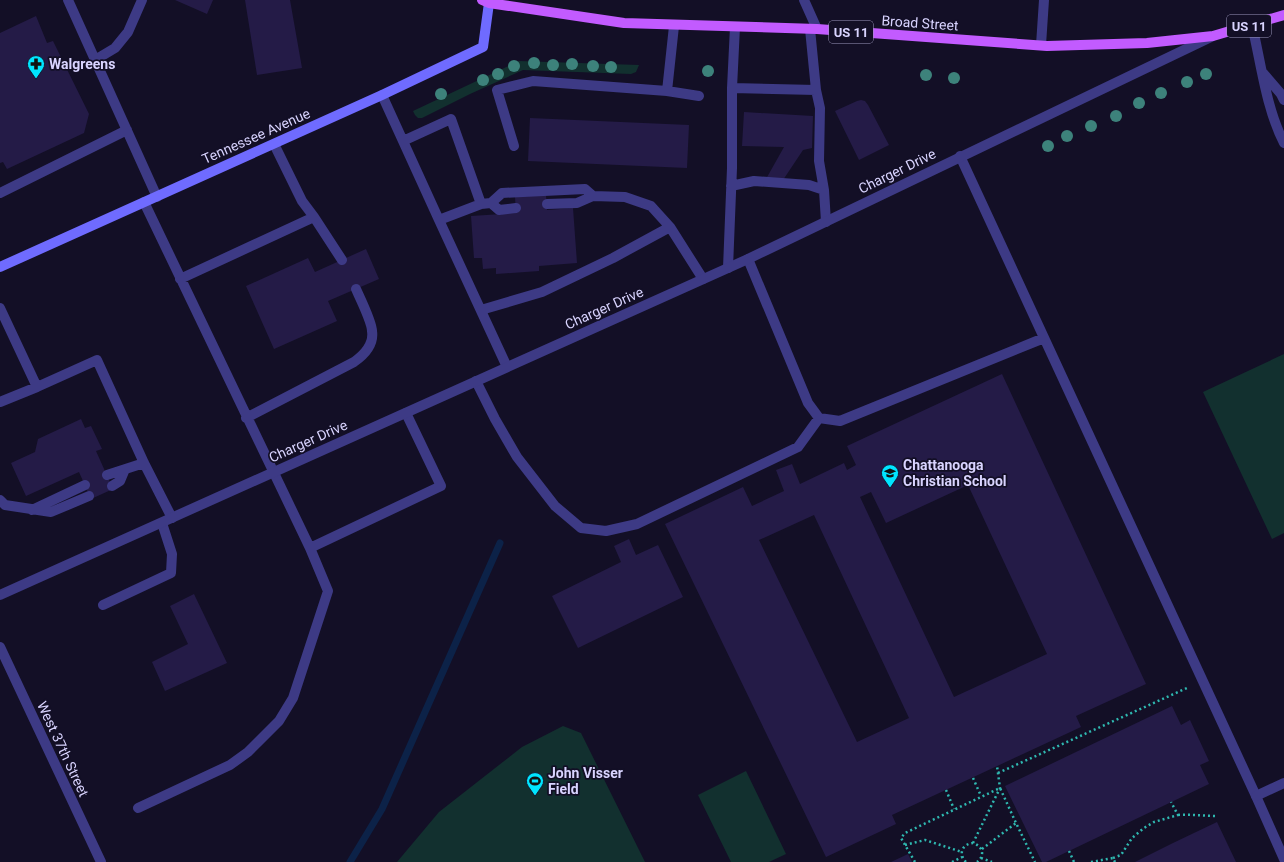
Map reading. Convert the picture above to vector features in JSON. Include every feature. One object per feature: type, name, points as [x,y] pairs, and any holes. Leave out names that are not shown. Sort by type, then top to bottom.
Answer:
[{"type":"main road","name":"Broad Street","points":[[487,1],[624,23],[674,26],[813,29],[1041,45],[1147,43],[1214,36],[1284,16]]},
{"type":"main road","name":"Tennessee Avenue","points":[[0,268],[382,95],[482,47],[487,1]]},
{"type":"street","points":[[68,0],[157,197]]},
{"type":"street","points":[[95,60],[115,48],[128,32],[142,0]]},
{"type":"street","points":[[804,0],[813,29],[816,90],[820,108],[819,161],[824,190],[826,222]]},
{"type":"street","points":[[1041,45],[1044,0]]},
{"type":"street","points":[[1252,25],[1269,102],[1284,143]]},
{"type":"street","points":[[667,90],[674,26]]},
{"type":"street","points":[[728,268],[732,88],[735,27]]},
{"type":"street","name":"Charger Drive","points":[[0,595],[748,259],[960,156],[1214,36]]},
{"type":"street","points":[[1263,73],[1281,94],[1284,100]]},
{"type":"street","points":[[514,146],[497,90],[533,81],[667,90],[699,96]]},
{"type":"street","points":[[732,88],[816,90]]},
{"type":"street","points":[[382,95],[508,367]]},
{"type":"street","points":[[403,141],[451,119],[486,203],[499,210],[516,208]]},
{"type":"street","points":[[0,193],[127,130]]},
{"type":"street","points":[[274,144],[302,201],[314,216],[342,260]]},
{"type":"street","points":[[960,156],[1284,859]]},
{"type":"street","points":[[731,186],[754,181],[809,185],[824,190]]},
{"type":"street","points":[[439,220],[486,203],[502,193],[585,189],[593,196]]},
{"type":"street","points":[[547,204],[577,203],[593,196],[626,197],[652,206],[670,227],[703,279]]},
{"type":"street","points":[[138,808],[230,765],[248,752],[279,721],[293,698],[328,591],[310,548],[246,418],[144,202]]},
{"type":"street","points":[[180,279],[314,216]]},
{"type":"street","points":[[481,310],[542,292],[613,258],[670,227]]},
{"type":"street","points":[[748,259],[808,403],[819,418],[840,421],[1044,338]]},
{"type":"street","points":[[246,418],[364,356],[370,344],[372,331],[356,289]]},
{"type":"street","points":[[0,308],[37,387]]},
{"type":"street","points":[[0,402],[97,360],[144,463],[172,518]]},
{"type":"street","points":[[476,381],[495,419],[517,457],[554,506],[581,528],[606,531],[637,524],[798,447],[819,418]]},
{"type":"street","points":[[310,548],[441,486],[406,413]]},
{"type":"street","points":[[107,475],[144,463]]},
{"type":"street","points":[[112,486],[120,481],[125,469]]},
{"type":"street","points":[[32,510],[85,485]]},
{"type":"street","points":[[0,500],[5,505],[51,512],[89,496]]},
{"type":"street","points":[[103,605],[171,572],[172,554],[162,523]]},
{"type":"street","name":"West 37th Street","points":[[0,647],[101,862]]},
{"type":"street","points":[[1256,796],[1284,783]]},
{"type":"path","points":[[998,773],[1189,688]]},
{"type":"path","points":[[997,766],[1000,788],[1035,862]]},
{"type":"path","points":[[973,778],[981,796]]},
{"type":"path","points":[[915,862],[901,838],[905,833],[1000,788]]},
{"type":"path","points":[[973,843],[1000,788]]},
{"type":"path","points":[[946,790],[954,810]]},
{"type":"path","points":[[1171,802],[1178,815]]},
{"type":"path","points":[[1091,862],[1114,860],[1121,855],[1132,838],[1154,822],[1178,815],[1191,814],[1201,816],[1217,816]]},
{"type":"path","points":[[982,849],[1016,823]]},
{"type":"path","points":[[905,845],[925,840],[962,852]]},
{"type":"path","points":[[966,862],[962,857],[964,846],[973,843],[977,844],[982,849],[982,856],[978,862]]},
{"type":"path","points":[[1069,851],[1074,862]]},
{"type":"path","points":[[952,862],[962,857]]},
{"type":"path","points":[[981,858],[992,862]]},
{"type":"green space","points":[[519,61],[639,65],[636,72],[631,74],[523,70],[422,118],[418,118],[413,111]]},
{"type":"green space","points":[[1284,354],[1284,533],[1272,539],[1203,392]]},
{"type":"green space","name":"John Visser Field","points":[[563,726],[581,733],[645,862],[397,862],[439,812],[522,747]]},
{"type":"green space","points":[[746,771],[786,854],[769,862],[731,862],[698,795]]},
{"type":"building","points":[[175,0],[213,0],[207,14]]},
{"type":"building","points":[[245,0],[290,0],[302,68],[257,75]]},
{"type":"building","name":"Walgreens","points":[[36,16],[47,43],[53,41],[89,114],[84,133],[7,169],[3,162],[0,163],[0,33]]},
{"type":"building","points":[[861,100],[865,101],[868,105],[889,145],[859,160],[835,111]]},
{"type":"building","points":[[744,112],[813,116],[812,148],[803,150],[783,180],[766,179],[784,147],[742,146]]},
{"type":"building","points":[[530,118],[689,125],[687,168],[528,161]]},
{"type":"building","points":[[546,195],[547,210],[573,208],[577,263],[539,266],[539,271],[496,274],[496,268],[483,269],[482,258],[474,258],[471,216],[516,213],[515,197]]},
{"type":"building","points":[[366,249],[379,279],[328,301],[337,321],[274,349],[246,286],[308,258],[315,272]]},
{"type":"building","points":[[1002,374],[1146,684],[1076,716],[1081,727],[892,815],[896,824],[826,857],[665,524],[743,487],[752,506],[784,491],[776,470],[792,464],[800,484],[844,463],[847,470],[856,465],[847,446]],"holes":[[[968,485],[1047,654],[954,697],[860,497],[871,492],[886,523]],[[814,515],[909,718],[857,742],[759,540]]]},
{"type":"building","points":[[81,419],[85,428],[91,426],[102,449],[96,451],[113,489],[91,499],[79,472],[26,496],[11,463],[35,452],[38,439]]},
{"type":"building","points":[[629,539],[636,555],[658,545],[683,597],[578,648],[552,596],[621,562],[614,546]]},
{"type":"building","points":[[194,594],[227,663],[165,691],[152,662],[188,644],[170,606]]},
{"type":"building","points":[[1172,706],[1181,725],[1190,720],[1209,761],[1200,765],[1209,784],[1046,862],[1042,862],[1005,786]]},
{"type":"building","points":[[1217,822],[1236,862],[1135,862],[1173,843]]},
{"type":"building","points":[[908,854],[912,862],[891,862]]},
{"type":"waterway","points":[[350,862],[382,809],[500,543]]},
{"type":"place","name":"Walgreens","points":[[36,79]]},
{"type":"place","name":"Chattanooga Christian School","points":[[890,488]]},
{"type":"place","name":"John Visser Field","points":[[535,796]]}]
